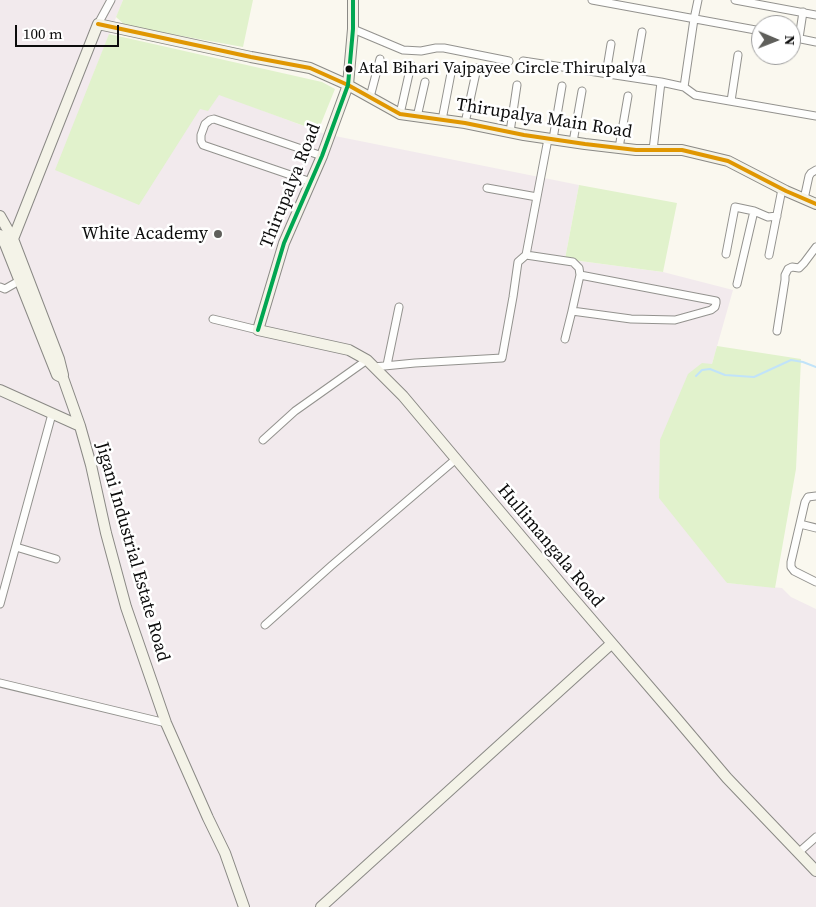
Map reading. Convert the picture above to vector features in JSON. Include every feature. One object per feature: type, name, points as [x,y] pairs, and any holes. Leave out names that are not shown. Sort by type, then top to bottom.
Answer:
[{"type":"street","points":[[6,239],[98,24],[111,0]]},
{"type":"street","points":[[348,85],[353,30],[353,0]]},
{"type":"street","points":[[592,0],[751,29]]},
{"type":"street","points":[[684,87],[698,0]]},
{"type":"street","points":[[735,0],[816,15]]},
{"type":"street","points":[[801,18],[803,12]]},
{"type":"street","name":"Thirupalya Main Road","points":[[98,24],[310,68],[348,85],[400,114],[465,123],[551,139],[636,150],[682,150],[728,160],[782,189],[816,204]]},
{"type":"street","points":[[353,30],[403,50],[421,51],[444,48],[509,61]]},
{"type":"street","points":[[634,78],[642,32]]},
{"type":"street","points":[[801,38],[816,42]]},
{"type":"street","points":[[606,74],[611,44]]},
{"type":"street","points":[[731,101],[738,55]]},
{"type":"street","points":[[370,97],[380,59]]},
{"type":"street","points":[[523,61],[661,82],[684,87],[695,95],[816,116]]},
{"type":"street","points":[[400,114],[411,65]]},
{"type":"street","points":[[442,120],[452,68]]},
{"type":"street","points":[[465,123],[476,68]]},
{"type":"street","points":[[417,117],[425,82]]},
{"type":"street","points":[[653,150],[661,82]]},
{"type":"street","points":[[510,132],[517,84]]},
{"type":"street","name":"Thirupalya Road","points":[[258,330],[284,243],[322,156],[348,85]]},
{"type":"street","points":[[263,440],[295,412],[371,364],[387,365],[502,358],[518,262],[526,255],[562,86]]},
{"type":"street","points":[[573,142],[582,91]]},
{"type":"street","points":[[619,148],[628,96]]},
{"type":"street","points":[[311,182],[203,145],[201,135],[205,124],[214,119],[322,156]]},
{"type":"street","points":[[804,199],[809,176],[816,170]]},
{"type":"street","points":[[487,188],[537,197]]},
{"type":"street","points":[[769,255],[782,189]]},
{"type":"street","points":[[726,254],[735,207],[754,210],[768,217],[778,216]]},
{"type":"street","points":[[737,284],[754,210]]},
{"type":"street","name":"Jigani Industrial Estate Road","points":[[0,216],[19,281],[58,375],[63,378]]},
{"type":"street","name":"Jigani Industrial Estate Road","points":[[6,239],[64,372],[63,378],[91,465],[126,607],[166,723],[225,852],[244,907]]},
{"type":"street","points":[[777,331],[785,275],[788,269],[792,267],[799,268],[804,264],[816,246]]},
{"type":"street","points":[[526,255],[573,262],[579,268],[580,275],[565,339]]},
{"type":"street","points":[[572,311],[631,319],[675,320],[711,310],[715,307],[716,303],[716,301],[580,275]]},
{"type":"street","points":[[0,287],[5,289],[19,281]]},
{"type":"street","points":[[387,365],[399,307]]},
{"type":"street","name":"Hullimangala Road","points":[[213,319],[350,350],[371,364],[404,396],[611,644],[727,778],[816,871]]},
{"type":"street","points":[[0,390],[80,426]]},
{"type":"street","points":[[0,604],[52,414]]},
{"type":"street","points":[[265,625],[456,459]]},
{"type":"street","points":[[816,496],[811,496],[806,500],[791,562],[791,567],[794,571],[816,582]]},
{"type":"street","points":[[800,524],[816,528]]},
{"type":"street","points":[[16,547],[56,559]]},
{"type":"street","points":[[320,907],[611,644]]},
{"type":"street","points":[[0,683],[166,723]]},
{"type":"street","points":[[798,853],[816,837]]},
{"type":"shaded area","points":[[0,0],[123,0],[93,75],[219,94],[325,134],[579,185],[565,259],[663,272],[733,290],[712,364],[727,583],[782,588],[791,597],[816,609],[816,907],[0,907]]},
{"type":"green space","points":[[123,0],[253,0],[243,47],[126,26],[116,17]]},
{"type":"green space","points":[[109,34],[322,82],[335,89],[318,131],[219,95],[208,111],[200,109],[139,205],[55,170]]},
{"type":"green space","points":[[579,185],[677,203],[663,272],[565,259]]},
{"type":"green space","points":[[717,346],[801,359],[796,469],[775,588],[727,583],[659,498],[660,440],[688,374],[702,363],[712,364]]},
{"type":"waterway","points":[[696,376],[702,370],[710,369],[725,375],[754,377],[791,360],[816,367]]},
{"type":"transit line","points":[[258,330],[284,243],[322,156],[348,85],[353,29],[353,0]]},
{"type":"transit line","points":[[98,24],[310,68],[348,85],[400,114],[465,123],[524,135],[585,144],[636,150],[682,150],[728,161],[816,204]]},
{"type":"place","name":"Atal Bihari Vajpayee Circle Thirupalya","points":[[349,69]]},
{"type":"place","name":"White Academy","points":[[218,234]]}]
